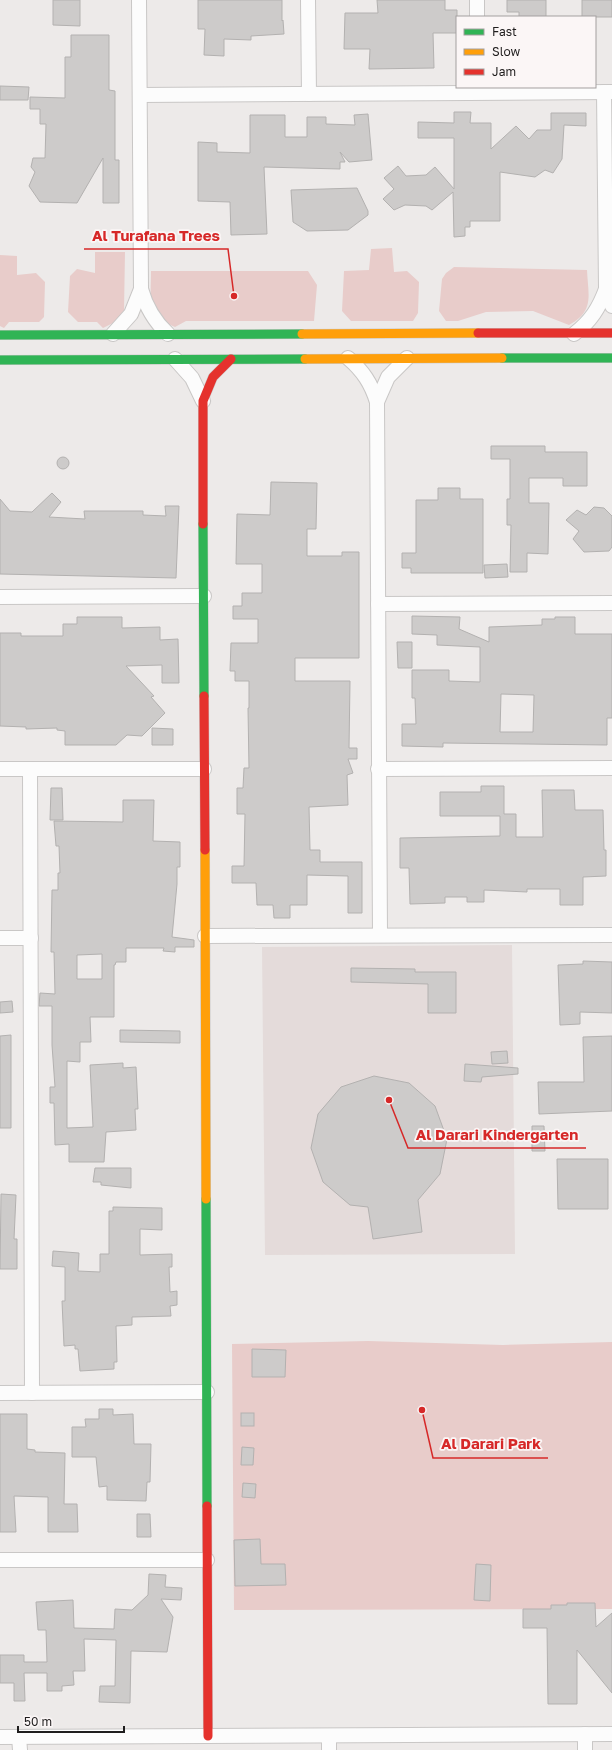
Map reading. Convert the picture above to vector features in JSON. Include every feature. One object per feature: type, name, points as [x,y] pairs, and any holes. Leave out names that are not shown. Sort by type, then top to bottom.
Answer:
[{"type":"street","points":[[139,0],[141,289],[150,314],[158,325],[168,334]]},
{"type":"street","points":[[308,0],[309,94]]},
{"type":"street","points":[[477,0],[477,16]]},
{"type":"street","points":[[140,95],[309,94],[477,90],[608,92],[606,289],[612,306]]},
{"type":"street","points":[[113,334],[131,314],[141,289]]},
{"type":"street","points":[[574,334],[586,325],[595,315],[606,289]]},
{"type":"street","points":[[0,335],[612,333]]},
{"type":"street","points":[[348,358],[366,377],[373,389],[377,402],[380,935]]},
{"type":"street","points":[[377,402],[388,377],[407,358]]},
{"type":"street","points":[[0,360],[612,358]]},
{"type":"street","points":[[175,359],[192,378],[203,400]]},
{"type":"street","points":[[208,1736],[203,400],[213,377],[231,359]]},
{"type":"street","points":[[0,597],[204,596]]},
{"type":"street","points":[[378,604],[612,603]]},
{"type":"street","points":[[378,769],[612,768]]},
{"type":"street","points":[[0,769],[204,769]]},
{"type":"street","points":[[30,769],[32,1393]]},
{"type":"street","points":[[205,936],[612,935]]},
{"type":"street","points":[[0,938],[30,938]]},
{"type":"street","points":[[0,1393],[207,1392]]},
{"type":"street","points":[[0,1560],[207,1560]]},
{"type":"street","points":[[585,1734],[585,1750]]},
{"type":"street","points":[[0,1737],[20,1744],[208,1736],[612,1734]]},
{"type":"street","points":[[329,1736],[329,1750]]},
{"type":"shaded area","points":[[392,248],[394,272],[407,271],[419,282],[418,313],[413,321],[351,321],[342,311],[344,271],[369,270],[371,249]]},
{"type":"shaded area","points":[[95,252],[125,252],[124,311],[117,321],[103,328],[97,322],[78,322],[68,312],[70,276],[77,269],[95,273]]},
{"type":"shaded area","points":[[0,255],[17,256],[17,275],[36,273],[45,282],[44,317],[39,322],[9,322],[4,328],[0,326]]},
{"type":"shaded area","points":[[454,267],[587,270],[589,295],[588,302],[583,314],[569,325],[533,311],[486,312],[458,321],[446,321],[439,311],[442,279],[446,273]]},
{"type":"shaded area","points":[[151,271],[308,271],[317,285],[314,321],[186,321],[175,327],[159,317],[152,305]]},
{"type":"shaded area","points":[[512,945],[515,1254],[265,1255],[262,947]]},
{"type":"shaded area","points":[[368,1341],[503,1345],[612,1342],[612,1609],[234,1610],[232,1344]]},
{"type":"building","points":[[53,0],[80,0],[80,26],[53,25]]},
{"type":"building","points":[[198,0],[282,0],[282,21],[283,20],[284,34],[251,36],[251,40],[224,39],[224,56],[204,55],[205,29],[198,29]]},
{"type":"building","points":[[377,0],[445,0],[445,10],[457,10],[456,33],[433,33],[434,68],[369,69],[370,49],[344,49],[345,13],[378,13]]},
{"type":"building","points":[[507,0],[546,0],[546,16],[519,16],[519,12],[507,12]]},
{"type":"building","points":[[582,0],[612,0],[612,17],[582,16]]},
{"type":"building","points":[[71,35],[109,35],[109,90],[115,91],[115,160],[119,160],[119,203],[103,203],[103,158],[77,203],[40,202],[29,186],[35,172],[31,167],[33,158],[45,158],[46,124],[40,124],[40,109],[30,109],[30,97],[65,98],[65,57],[71,57]]},
{"type":"building","points":[[0,86],[29,87],[28,100],[0,100]]},
{"type":"building","points":[[454,112],[471,112],[470,123],[491,123],[491,149],[516,126],[529,139],[537,130],[551,130],[551,113],[586,113],[586,126],[564,125],[562,159],[553,173],[545,170],[535,177],[500,172],[500,221],[470,221],[470,227],[465,227],[465,236],[454,237],[453,192],[432,210],[426,206],[405,205],[394,210],[383,199],[394,189],[384,178],[398,166],[406,176],[426,175],[435,167],[454,189],[454,138],[418,138],[418,122],[454,123]]},
{"type":"building","points":[[368,114],[372,160],[349,162],[340,152],[345,162],[340,162],[340,169],[264,167],[267,234],[231,235],[230,202],[198,201],[198,142],[217,143],[217,152],[250,153],[250,115],[285,115],[285,137],[307,137],[307,117],[326,117],[326,124],[355,125],[354,115]]},
{"type":"building","points":[[357,188],[368,211],[368,215],[348,230],[307,231],[293,222],[291,190]]},
{"type":"building","points":[[491,446],[545,446],[545,452],[587,452],[587,486],[563,486],[563,478],[529,478],[529,503],[549,503],[548,554],[527,553],[527,572],[510,572],[511,525],[507,525],[507,499],[510,499],[510,459],[491,459]]},
{"type":"building","points":[[63,457],[67,459],[69,463],[67,467],[63,469],[59,467],[57,463],[59,459]]},
{"type":"building","points":[[271,482],[317,483],[316,529],[307,529],[307,556],[342,556],[342,552],[359,552],[359,658],[295,658],[295,681],[350,681],[349,748],[357,748],[357,759],[348,759],[353,773],[347,775],[348,805],[309,807],[310,850],[320,850],[320,862],[362,862],[362,913],[348,913],[348,876],[307,875],[307,905],[290,905],[290,918],[274,918],[273,905],[257,905],[256,883],[232,883],[232,866],[244,866],[245,814],[237,814],[237,788],[243,788],[244,768],[249,768],[249,681],[235,681],[235,671],[230,671],[231,643],[258,643],[258,619],[233,619],[233,606],[242,606],[242,593],[262,593],[262,564],[236,564],[237,514],[270,515]]},
{"type":"building","points":[[438,488],[460,488],[460,499],[483,499],[483,573],[411,573],[411,568],[402,568],[402,553],[416,553],[416,500],[438,500]]},
{"type":"building","points":[[52,493],[61,502],[49,517],[85,519],[84,511],[143,511],[143,515],[166,516],[165,506],[179,506],[176,578],[0,574],[0,499],[10,511],[32,512]]},
{"type":"building","points":[[594,507],[604,508],[612,516],[612,547],[609,551],[584,552],[573,539],[579,531],[566,520],[577,510],[586,515]]},
{"type":"building","points":[[507,564],[508,577],[485,578],[484,565]]},
{"type":"building","points":[[412,616],[460,617],[459,629],[489,642],[489,627],[542,625],[542,619],[555,619],[555,617],[575,617],[575,634],[612,634],[612,718],[607,718],[607,745],[443,743],[443,747],[402,746],[402,724],[416,724],[415,698],[412,698],[412,670],[449,670],[449,681],[480,682],[480,647],[437,645],[437,635],[412,634]],"holes":[[[501,694],[534,695],[533,732],[500,732]]]},
{"type":"building","points":[[77,617],[122,617],[122,628],[160,627],[160,640],[178,639],[179,683],[162,683],[162,665],[126,666],[154,696],[151,697],[165,713],[142,736],[127,735],[116,745],[65,745],[65,731],[57,730],[57,728],[26,729],[26,727],[0,726],[0,633],[21,633],[21,636],[63,636],[63,624],[77,624]]},
{"type":"building","points":[[397,642],[412,642],[412,668],[398,668]]},
{"type":"building","points":[[152,728],[173,729],[173,745],[152,745]]},
{"type":"building","points":[[481,786],[504,786],[504,814],[516,814],[516,837],[543,837],[542,790],[574,790],[575,810],[603,810],[606,876],[583,877],[583,905],[560,905],[560,889],[527,889],[527,892],[484,890],[484,902],[467,902],[467,897],[445,897],[445,903],[410,904],[409,868],[400,868],[400,838],[500,836],[500,816],[440,816],[440,792],[481,792]]},
{"type":"building","points":[[51,788],[62,788],[63,820],[50,820]]},
{"type":"building","points":[[123,800],[154,800],[153,841],[180,842],[180,867],[177,867],[177,884],[172,937],[194,940],[194,947],[175,947],[175,952],[163,951],[164,948],[126,948],[126,962],[116,962],[114,965],[114,1017],[90,1017],[91,1042],[80,1042],[80,1062],[67,1061],[67,1128],[93,1127],[90,1065],[123,1063],[123,1068],[136,1067],[138,1109],[135,1109],[136,1130],[106,1132],[104,1162],[69,1162],[69,1144],[55,1145],[54,1103],[50,1103],[50,1087],[55,1087],[52,1045],[52,1006],[39,1006],[40,993],[55,994],[54,952],[51,952],[52,890],[58,890],[58,873],[60,873],[59,846],[56,846],[54,821],[123,822]],"holes":[[[102,954],[102,979],[77,979],[77,955]]]},
{"type":"building","points":[[583,961],[612,962],[612,1013],[580,1012],[580,1024],[560,1025],[558,965],[583,964]]},
{"type":"building","points":[[351,968],[415,969],[415,972],[456,972],[456,1013],[428,1013],[428,984],[351,982]]},
{"type":"building","points":[[12,1001],[13,1012],[0,1013],[0,1002]]},
{"type":"building","points":[[120,1030],[180,1031],[180,1043],[120,1042]]},
{"type":"building","points":[[11,1035],[11,1128],[0,1128],[0,1036]]},
{"type":"building","points":[[612,1036],[612,1111],[539,1114],[538,1082],[584,1082],[583,1037]]},
{"type":"building","points":[[507,1051],[508,1063],[492,1064],[491,1052]]},
{"type":"building","points":[[465,1064],[518,1068],[518,1074],[482,1077],[481,1082],[464,1081]]},
{"type":"building","points":[[374,1076],[409,1083],[435,1106],[447,1139],[440,1174],[418,1200],[422,1232],[373,1239],[368,1207],[350,1205],[323,1182],[311,1148],[318,1114],[341,1087]]},
{"type":"building","points":[[532,1126],[544,1126],[545,1151],[532,1151]]},
{"type":"building","points":[[557,1159],[608,1159],[608,1209],[558,1209]]},
{"type":"building","points":[[95,1168],[131,1168],[131,1188],[101,1185],[101,1182],[93,1182]]},
{"type":"building","points":[[1,1194],[16,1195],[14,1239],[17,1239],[17,1269],[0,1269]]},
{"type":"building","points":[[113,1207],[162,1208],[162,1230],[140,1229],[140,1255],[172,1254],[172,1267],[169,1267],[170,1292],[177,1291],[177,1305],[170,1306],[171,1316],[132,1317],[132,1325],[116,1326],[117,1362],[114,1362],[114,1369],[80,1371],[78,1349],[75,1349],[75,1345],[64,1346],[62,1301],[65,1301],[65,1267],[52,1266],[53,1251],[79,1253],[78,1271],[100,1272],[100,1254],[109,1254],[109,1211],[113,1211]]},
{"type":"building","points":[[252,1349],[286,1350],[285,1377],[252,1377]]},
{"type":"building","points":[[99,1409],[113,1409],[113,1415],[133,1414],[134,1444],[151,1444],[150,1482],[147,1482],[146,1501],[107,1500],[107,1486],[99,1487],[96,1457],[72,1457],[72,1427],[86,1427],[85,1419],[99,1419]]},
{"type":"building","points":[[241,1413],[254,1413],[254,1426],[241,1426]]},
{"type":"building","points":[[0,1414],[27,1414],[27,1449],[35,1450],[35,1452],[65,1453],[64,1504],[77,1504],[78,1532],[48,1532],[48,1497],[14,1496],[16,1532],[0,1532]]},
{"type":"building","points":[[242,1447],[254,1448],[253,1465],[241,1465]]},
{"type":"building","points":[[243,1483],[256,1484],[255,1498],[242,1497]]},
{"type":"building","points":[[137,1514],[150,1514],[151,1537],[137,1537]]},
{"type":"building","points":[[260,1539],[261,1564],[285,1564],[286,1585],[235,1586],[234,1540]]},
{"type":"building","points":[[476,1564],[491,1565],[490,1601],[474,1600]]},
{"type":"building","points":[[149,1574],[166,1575],[165,1587],[182,1588],[181,1600],[161,1599],[173,1617],[167,1652],[131,1651],[130,1703],[99,1702],[100,1686],[115,1686],[116,1640],[84,1639],[85,1671],[73,1671],[74,1685],[62,1686],[62,1691],[47,1691],[47,1673],[24,1673],[25,1701],[14,1701],[14,1683],[0,1683],[0,1655],[24,1655],[24,1662],[47,1662],[46,1630],[38,1630],[36,1602],[73,1600],[74,1628],[114,1629],[115,1609],[132,1610],[148,1595]]},
{"type":"building","points":[[567,1603],[595,1603],[596,1627],[612,1613],[612,1693],[577,1650],[577,1704],[548,1704],[547,1628],[523,1628],[523,1609],[551,1609],[551,1605],[567,1605]]},
{"type":"traffic: fast","points":[[0,335],[302,334]]},
{"type":"traffic: fast","points":[[502,358],[612,358]]},
{"type":"traffic: fast","points":[[0,360],[305,359]]},
{"type":"traffic: fast","points":[[203,524],[204,696]]},
{"type":"traffic: fast","points":[[206,1199],[207,1506]]},
{"type":"traffic: slow","points":[[302,334],[478,333]]},
{"type":"traffic: slow","points":[[305,359],[502,358]]},
{"type":"traffic: slow","points":[[205,850],[206,1199]]},
{"type":"traffic: jam","points":[[478,333],[612,333]]},
{"type":"traffic: jam","points":[[203,524],[203,401],[213,377],[231,359]]},
{"type":"traffic: jam","points":[[204,696],[205,850]]},
{"type":"traffic: jam","points":[[207,1506],[208,1736]]},
{"type":"place","name":"Al Turafana Trees","points":[[234,296]]},
{"type":"place","name":"Al Darari Kindergarten","points":[[389,1100]]},
{"type":"place","name":"Al Darari Park","points":[[422,1410]]}]
